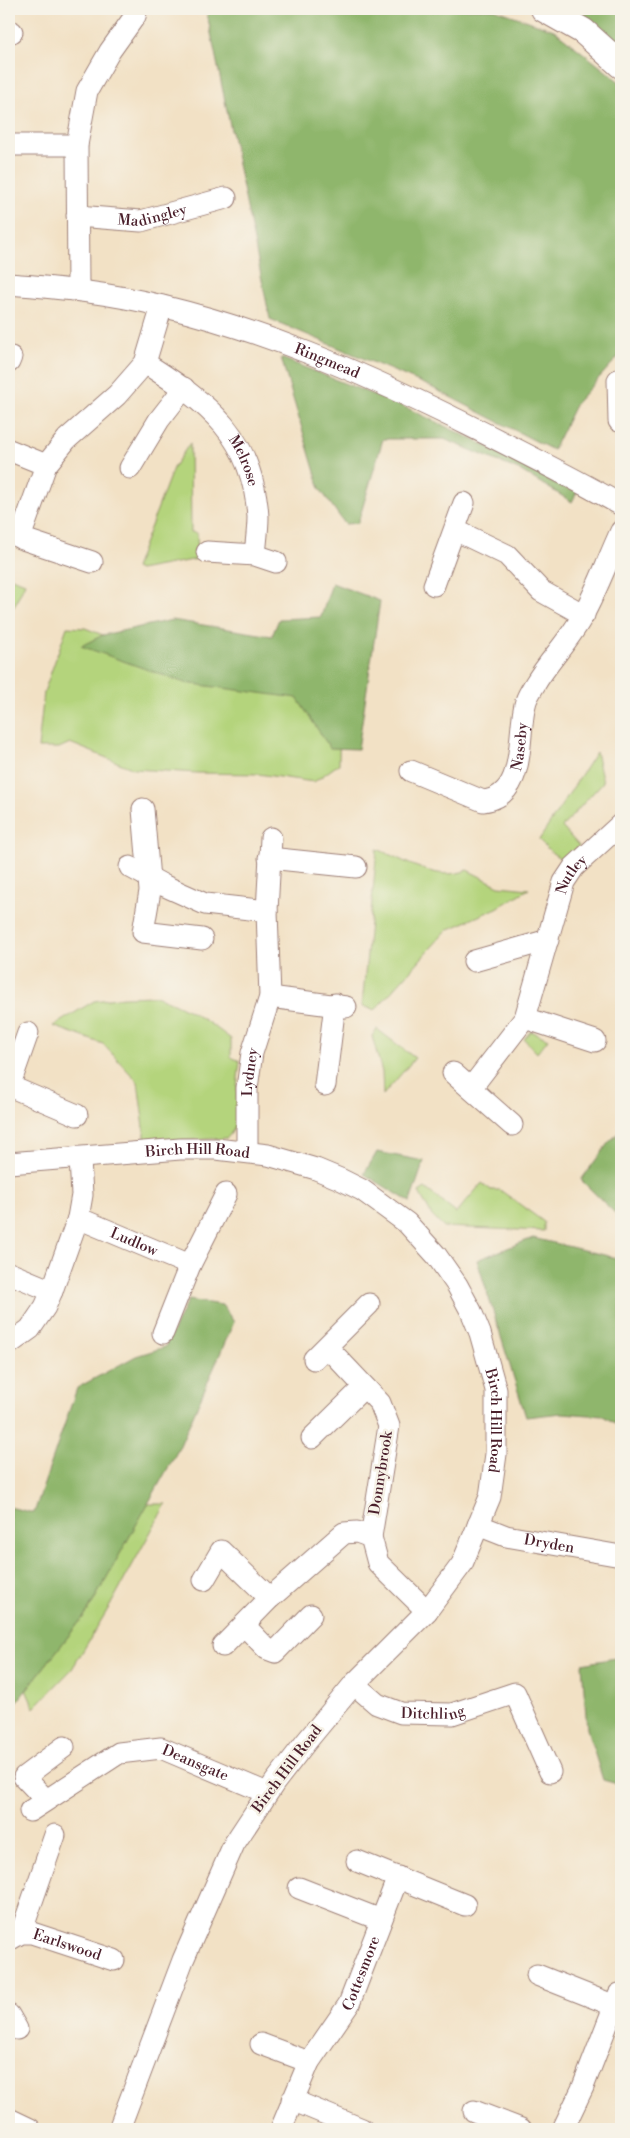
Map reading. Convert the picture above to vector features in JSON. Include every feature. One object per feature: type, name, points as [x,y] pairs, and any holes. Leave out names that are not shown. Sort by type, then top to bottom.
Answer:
[{"type":"main road","points":[[544,9],[583,32],[621,65]]},
{"type":"street","points":[[78,290],[77,145],[87,91],[110,51],[135,16],[137,9]]},
{"type":"street","points":[[9,146],[77,145]]},
{"type":"street","name":"Madingley","points":[[77,216],[142,221],[226,198]]},
{"type":"street","name":"Ringmead","points":[[9,284],[78,290],[162,306],[237,328],[338,364],[553,466],[621,505]]},
{"type":"street","points":[[92,562],[14,536],[46,466],[67,439],[117,395],[145,362],[162,306]]},
{"type":"street","name":"Melrose","points":[[145,362],[184,388],[212,412],[236,441],[248,463],[254,489],[258,518],[255,555]]},
{"type":"street","points":[[621,379],[618,380],[619,421],[621,421]]},
{"type":"street","points":[[130,468],[159,420],[184,388]]},
{"type":"street","points":[[9,450],[46,466]]},
{"type":"street","points":[[434,585],[464,502]]},
{"type":"street","points":[[455,530],[507,555],[541,591],[584,615]]},
{"type":"street","name":"Naseby","points":[[411,771],[483,801],[494,800],[504,792],[517,768],[526,700],[543,670],[584,615],[621,531]]},
{"type":"street","points":[[206,552],[255,555],[276,562]]},
{"type":"street","points":[[143,809],[150,891],[143,932],[202,939]]},
{"type":"street","name":"Nutley","points":[[470,1088],[525,1018],[548,940],[556,902],[564,882],[574,867],[621,824]]},
{"type":"street","name":"Lydney","points":[[247,1151],[247,1088],[252,1053],[270,997],[266,911],[270,848],[356,867]]},
{"type":"street","points":[[130,867],[205,904],[266,911]]},
{"type":"street","points":[[474,961],[548,940]]},
{"type":"street","points":[[270,997],[340,1006],[325,1085]]},
{"type":"street","points":[[525,1018],[595,1041]]},
{"type":"street","points":[[28,1033],[9,1087],[77,1115]]},
{"type":"street","points":[[453,1073],[512,1125]]},
{"type":"street","name":"Birch Hill Road","points":[[9,1163],[80,1159],[180,1149],[216,1149],[247,1151],[283,1158],[316,1168],[362,1190],[407,1223],[436,1255],[457,1284],[480,1333],[496,1390],[496,1454],[490,1497],[462,1564],[427,1611],[354,1684],[306,1742],[267,1793],[234,1844],[187,1951],[119,2129]]},
{"type":"street","points":[[9,1344],[30,1329],[45,1307],[52,1291],[78,1218],[82,1195],[80,1159]]},
{"type":"street","points":[[163,1333],[190,1266],[226,1194]]},
{"type":"street","name":"Ludlow","points":[[78,1218],[190,1266]]},
{"type":"street","points":[[9,1273],[52,1291]]},
{"type":"street","name":"Donnybrook","points":[[369,1304],[320,1353],[364,1387],[380,1403],[389,1426],[371,1537],[378,1564],[427,1611]]},
{"type":"street","points":[[312,1438],[364,1387]]},
{"type":"street","name":"Dryden","points":[[478,1525],[506,1536],[621,1556]]},
{"type":"street","name":"Donnybrook","points":[[223,1646],[270,1598],[344,1533],[357,1532],[371,1537]]},
{"type":"street","points":[[204,1580],[223,1546],[270,1598]]},
{"type":"street","points":[[244,1625],[267,1649],[275,1652],[311,1616]]},
{"type":"street","name":"Ditchling","points":[[354,1684],[377,1704],[401,1713],[452,1714],[523,1690],[550,1772]]},
{"type":"street","name":"Deansgate","points":[[64,1747],[24,1777],[37,1805],[119,1753],[161,1748],[267,1793]]},
{"type":"street","name":"Earlswood","points":[[15,1937],[55,1835]]},
{"type":"street","points":[[357,1860],[465,1906]]},
{"type":"street","name":"Cottesmore","points":[[281,2129],[309,2062],[349,2004],[398,1877]]},
{"type":"street","points":[[299,1888],[381,1920]]},
{"type":"street","name":"Earlswood","points":[[15,1937],[32,1933],[114,1960]]},
{"type":"street","points":[[537,1975],[617,2000],[583,2086],[563,2129]]},
{"type":"street","points":[[261,2044],[309,2062]]},
{"type":"street","points":[[292,2100],[362,2129]]},
{"type":"street","points":[[474,2111],[521,2129]]},
{"type":"street","points":[[9,2119],[30,2129]]},
{"type":"green space","points":[[206,9],[494,9],[554,30],[621,83],[621,354],[576,403],[553,450],[429,386],[270,319]]},
{"type":"green space","points":[[564,9],[621,9],[621,55]]},
{"type":"green space","points":[[281,358],[409,409],[578,490],[572,502],[521,471],[444,439],[383,439],[358,523],[345,524],[320,489]]},
{"type":"green space","points":[[190,443],[191,532],[197,533],[198,559],[139,570],[135,568],[173,468]]},
{"type":"green space","points":[[9,577],[25,583],[14,607],[9,606]]},
{"type":"green space","points":[[332,583],[380,601],[358,749],[330,748],[297,698],[185,683],[81,646],[103,635],[172,620],[272,636],[279,619],[321,617]]},
{"type":"green space","points":[[67,627],[85,628],[103,635],[340,680],[339,764],[314,782],[258,774],[134,769],[70,743],[59,748],[38,748],[44,692]]},
{"type":"green space","points":[[596,752],[603,782],[562,827],[579,846],[564,861],[539,840]]},
{"type":"green space","points":[[377,849],[433,872],[444,874],[467,870],[499,886],[529,889],[497,908],[447,930],[375,1010],[362,1006]]},
{"type":"green space","points":[[156,996],[195,1014],[231,1039],[231,1057],[240,1061],[236,1123],[227,1138],[146,1143],[138,1082],[103,1044],[53,1026],[94,1001],[124,997]]},
{"type":"green space","points":[[377,1029],[415,1058],[383,1095],[382,1072],[372,1036]]},
{"type":"green space","points":[[531,1031],[548,1039],[537,1053],[524,1039]]},
{"type":"green space","points":[[621,1131],[621,1219],[581,1180],[609,1142]]},
{"type":"green space","points":[[377,1152],[424,1161],[410,1202],[364,1174]]},
{"type":"green space","points":[[482,1183],[491,1190],[500,1190],[544,1222],[544,1231],[443,1227],[432,1216],[419,1192],[425,1188],[456,1213]]},
{"type":"green space","points":[[533,1238],[621,1259],[621,1427],[603,1416],[562,1413],[526,1417],[477,1260]]},
{"type":"green space","points":[[188,1300],[222,1305],[234,1322],[178,1450],[88,1611],[9,1712],[9,1507],[34,1513],[77,1388],[136,1356],[165,1347]]},
{"type":"green space","points":[[147,1504],[166,1504],[111,1604],[72,1669],[34,1708],[26,1690],[88,1611]]},
{"type":"green space","points":[[621,1657],[621,1785],[603,1780],[587,1729],[582,1664]]}]
